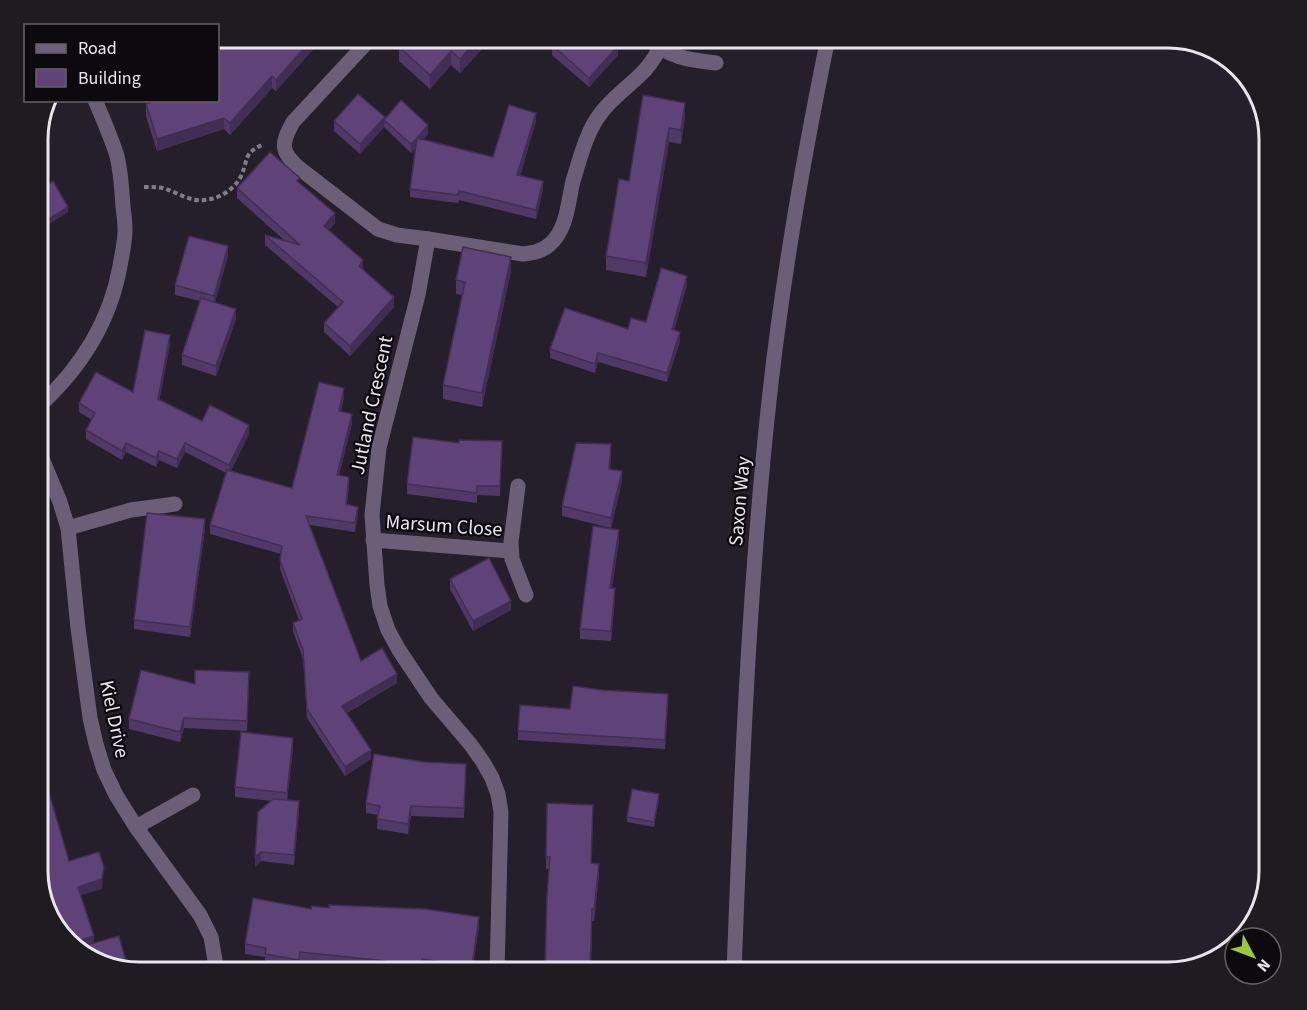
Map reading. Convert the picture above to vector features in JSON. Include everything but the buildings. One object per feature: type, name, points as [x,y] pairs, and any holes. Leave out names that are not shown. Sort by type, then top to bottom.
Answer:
[{"type":"street","points":[[361,48],[293,122],[285,136],[284,147],[290,159],[378,229],[397,236],[523,254],[537,252],[549,245],[558,235],[566,215],[586,140],[600,114],[622,90],[641,74],[660,48],[689,61],[716,63]]},
{"type":"street","name":"Saxon Way","points":[[734,962],[750,630],[766,421],[787,263],[826,48]]},
{"type":"street","points":[[48,397],[67,379],[97,335],[117,286],[125,232],[123,187],[110,135],[96,102]]},
{"type":"street","name":"Jutland Crescent","points":[[428,239],[418,295],[379,448],[372,515],[373,540],[380,606],[388,630],[431,698],[483,762],[498,794],[501,812],[497,962]]},
{"type":"street","name":"Kiel Drive","points":[[48,473],[68,528],[90,718],[104,770],[136,827],[200,915],[211,937],[216,962]]},
{"type":"street","name":"Marsum Close","points":[[518,486],[511,551],[514,566],[526,595]]},
{"type":"street","points":[[68,528],[131,510],[175,504]]},
{"type":"street","name":"Marsum Close","points":[[373,540],[511,551]]},
{"type":"street","points":[[136,827],[194,795]]},
{"type":"path","points":[[123,187],[161,188],[202,201],[234,187],[242,175],[246,159],[252,150],[263,145],[284,147]]}]
